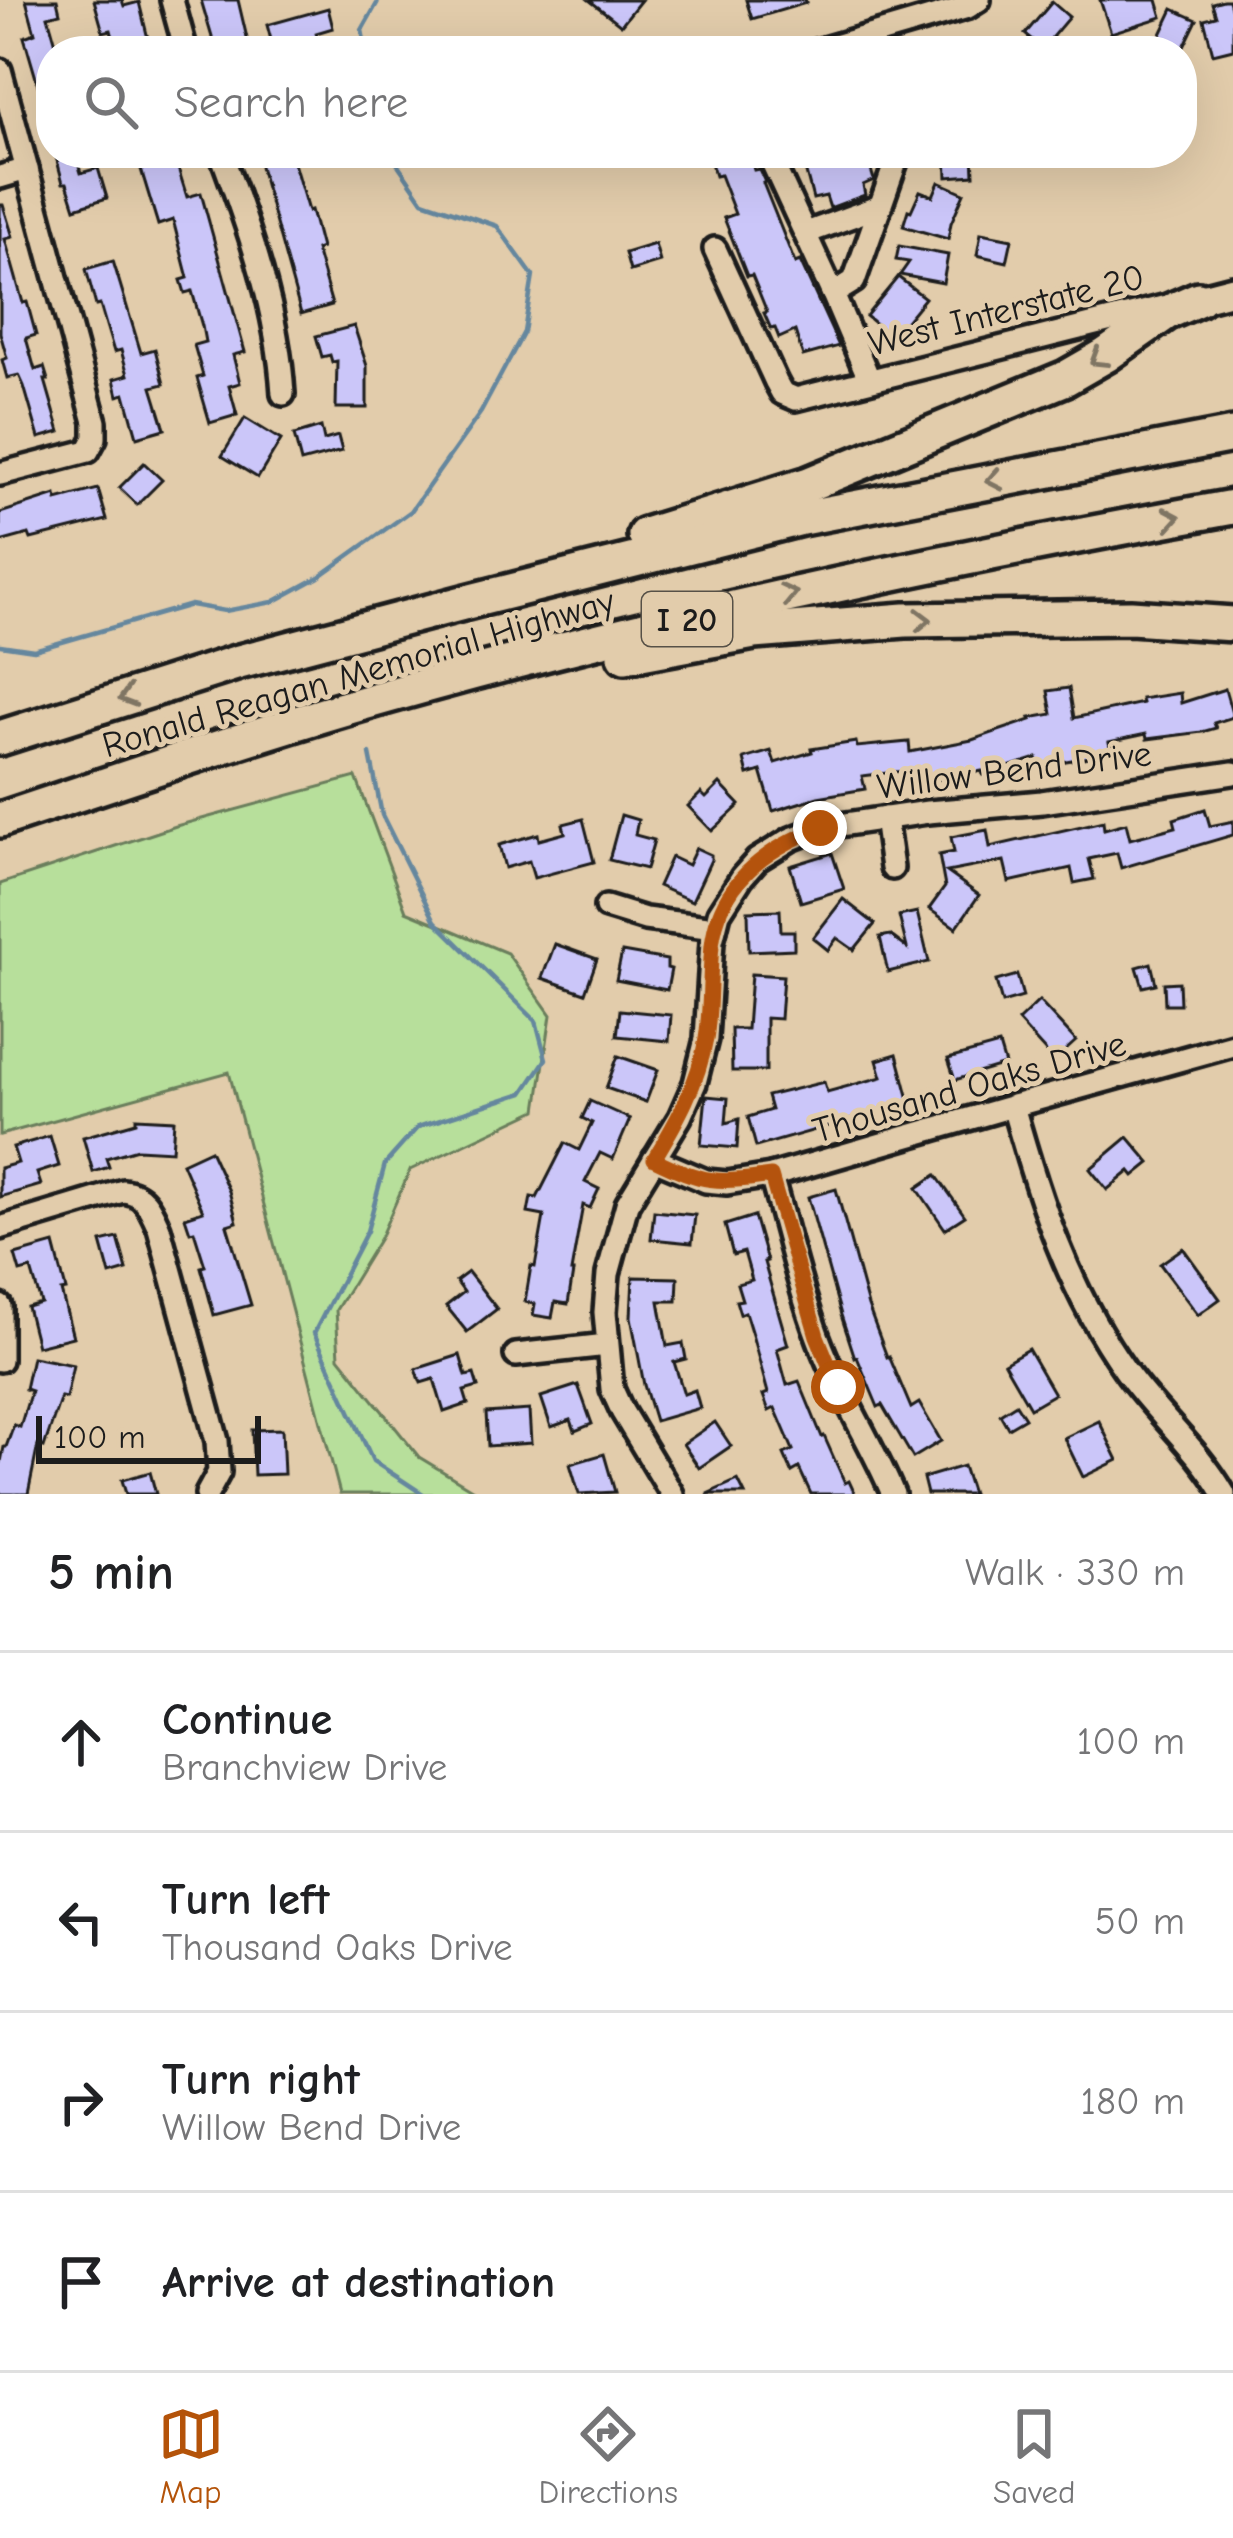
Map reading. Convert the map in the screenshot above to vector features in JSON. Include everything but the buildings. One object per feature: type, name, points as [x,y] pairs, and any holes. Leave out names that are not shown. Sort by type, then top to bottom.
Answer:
[{"type":"highway","points":[[239,662],[457,583],[621,542],[809,484],[1066,379],[1166,314],[1198,299]]},
{"type":"highway","name":"Ronald Reagan Memorial Highway","points":[[0,738],[239,662],[802,518],[1233,435]]},
{"type":"highway","name":"Ronald Reagan Memorial Highway","points":[[0,820],[343,709],[669,623],[1042,541],[1233,507]]},
{"type":"highway","points":[[151,771],[373,721],[637,652],[754,632],[905,620],[1131,616],[1233,624]]},
{"type":"highway","points":[[0,830],[84,792]]},
{"type":"main road","name":"West Interstate 20","points":[[1198,299],[1233,290]]},
{"type":"street","points":[[172,0],[182,36]]},
{"type":"street","points":[[868,36],[979,0]]},
{"type":"street","points":[[0,70],[95,422],[95,438],[88,451],[0,474]]},
{"type":"street","points":[[227,168],[245,215],[272,316],[283,394]]},
{"type":"street","points":[[776,168],[869,379]]},
{"type":"street","points":[[833,294],[854,281],[893,168]]},
{"type":"street","points":[[0,177],[27,169]]},
{"type":"street","points":[[806,233],[880,206]]},
{"type":"street","name":"West Interstate 20","points":[[715,249],[776,382],[782,393],[796,399],[1198,299]]},
{"type":"street","name":"Willow Bend Drive","points":[[672,1494],[612,1389],[605,1312],[608,1274],[627,1204],[695,1083],[706,1039],[718,913],[757,860],[820,828],[1233,773]]},
{"type":"street","points":[[885,818],[892,868]]},
{"type":"street","points":[[606,907],[646,919],[715,928]]},
{"type":"street","name":"Thousand Oaks Drive","points":[[654,1159],[706,1181],[728,1183],[771,1176],[1233,1046]]},
{"type":"street","points":[[1012,1106],[1055,1244],[1089,1312],[1137,1387],[1189,1444],[1224,1494]]},
{"type":"street","points":[[771,1176],[817,1336],[893,1494]]},
{"type":"street","points":[[0,1228],[123,1191],[134,1192],[148,1204],[159,1228],[217,1441],[219,1472],[207,1494]]},
{"type":"street","points":[[0,1306],[0,1360]]},
{"type":"street","points":[[516,1355],[607,1346]]},
{"type":"green space","points":[[356,777],[406,911],[507,953],[551,1015],[537,1110],[410,1170],[380,1238],[336,1310],[339,1357],[419,1457],[480,1494],[340,1494],[229,1072],[0,1135],[0,884],[176,826]]},
{"type":"waterway","points":[[363,36],[379,0]]},
{"type":"waterway","points":[[0,645],[34,650],[191,605],[225,611],[273,602],[319,577],[411,511],[481,412],[524,332],[533,276],[497,226],[423,201],[400,168]]},
{"type":"waterway","points":[[370,754],[382,815],[435,921],[536,1021],[546,1059],[523,1093],[418,1127],[385,1164],[367,1231],[314,1333],[373,1461],[423,1494]]},
{"type":"route","points":[[820,828],[757,860],[718,913],[706,1039],[695,1083],[654,1159],[706,1181],[728,1183],[771,1176],[817,1336],[838,1387]]}]
